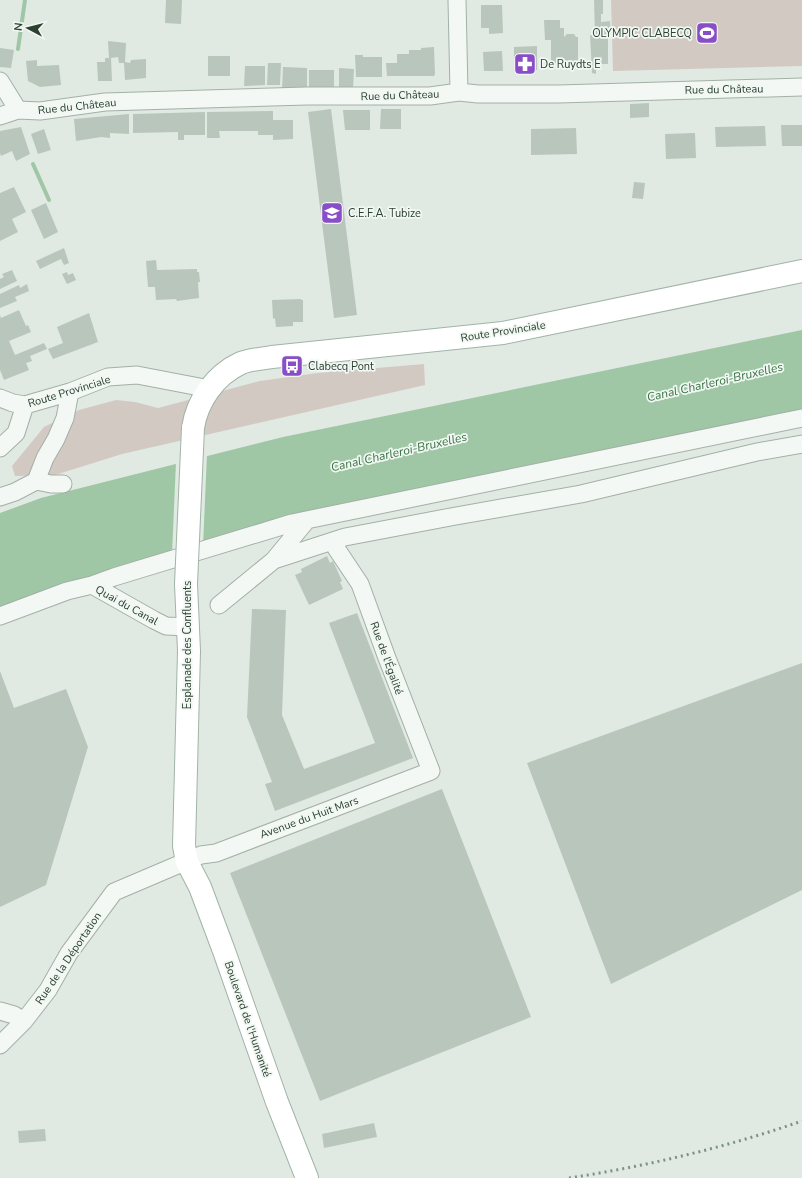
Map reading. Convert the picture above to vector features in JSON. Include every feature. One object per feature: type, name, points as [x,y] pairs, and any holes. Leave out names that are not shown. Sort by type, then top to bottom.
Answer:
[{"type":"main road","name":"Route Provinciale","points":[[193,428],[195,416],[204,397],[210,389],[222,374],[242,363],[272,357],[502,334],[802,271]]},
{"type":"main road","name":"Esplanade des Confluents","points":[[187,862],[184,846],[189,651],[186,584],[193,428]]},
{"type":"main road","name":"Boulevard de l'Humanité","points":[[187,862],[200,887],[277,1102],[307,1178]]},
{"type":"street","points":[[457,0],[459,92]]},
{"type":"street","points":[[0,81],[18,110]]},
{"type":"street","name":"Rue du Château","points":[[0,116],[18,110],[40,111],[105,102],[307,96],[430,96],[459,92],[478,94],[559,94],[802,87]]},
{"type":"street","name":"Route Provinciale","points":[[0,398],[13,403],[25,405],[70,392],[108,378],[137,375],[210,389]]},
{"type":"street","points":[[36,481],[45,458],[65,418],[70,392]]},
{"type":"street","points":[[0,448],[16,433],[25,405]]},
{"type":"street","points":[[92,585],[270,529],[307,520],[802,418]]},
{"type":"street","points":[[274,560],[345,537],[580,494],[757,452],[802,444]]},
{"type":"street","points":[[0,497],[15,492],[36,481],[51,484],[64,484]]},
{"type":"street","points":[[219,605],[274,560],[307,520]]},
{"type":"street","name":"Rue de l'Égalité","points":[[336,548],[360,584],[389,666],[431,771]]},
{"type":"street","name":"Quai du Canal","points":[[0,616],[67,591],[92,585],[166,626],[188,627]]},
{"type":"street","name":"Avenue du Huit Mars","points":[[187,862],[200,855],[216,853],[431,771]]},
{"type":"street","name":"Rue de la Déportation","points":[[0,1045],[24,1021],[48,990],[69,953],[114,892],[187,862]]},
{"type":"street","points":[[0,1011],[14,1015],[24,1021]]},
{"type":"shaded area","name":"OLYMPIC CLABECQ","points":[[611,0],[802,0],[802,66],[613,71]]},
{"type":"shaded area","points":[[424,364],[425,385],[122,454],[55,475],[15,476],[12,466],[44,427],[79,410],[116,400],[135,402],[158,408],[260,381],[318,373]]},
{"type":"water","name":"Canal Charleroi-Bruxelles","points":[[802,330],[802,409],[292,515],[0,609],[0,513],[41,498],[283,437]]},
{"type":"pier","points":[[207,454],[203,546],[172,555],[176,462]]},
{"type":"building","points":[[166,0],[182,0],[181,24],[165,23]]},
{"type":"building","points":[[594,0],[603,0],[603,14],[601,14],[601,22],[610,21],[611,34],[608,34],[608,64],[596,64],[596,74],[592,73],[590,35],[595,35]]},
{"type":"building","points":[[481,5],[502,5],[503,33],[489,34],[489,28],[481,28]]},
{"type":"building","points":[[544,20],[560,20],[560,28],[564,28],[564,37],[567,34],[574,34],[578,37],[578,62],[551,63],[551,40],[545,40]]},
{"type":"building","points":[[108,41],[126,43],[125,62],[130,63],[131,60],[146,59],[146,78],[125,80],[124,63],[119,63],[118,57],[111,58],[112,81],[98,81],[97,62],[105,62],[105,58],[109,58]]},
{"type":"building","points":[[537,46],[537,70],[514,70],[514,47]]},
{"type":"building","points":[[434,47],[434,76],[387,76],[386,63],[397,63],[397,54],[409,54],[409,50],[421,50],[421,48]]},
{"type":"building","points":[[0,48],[14,50],[11,68],[0,67]]},
{"type":"building","points":[[502,51],[503,71],[484,71],[483,52]]},
{"type":"building","points":[[355,55],[363,55],[363,57],[382,57],[382,77],[356,77]]},
{"type":"building","points":[[208,56],[230,56],[230,76],[208,76]]},
{"type":"building","points":[[37,60],[37,66],[59,65],[61,85],[40,87],[28,81],[26,61]]},
{"type":"building","points":[[268,63],[281,63],[280,85],[267,85]]},
{"type":"building","points":[[245,66],[265,66],[265,85],[244,86]]},
{"type":"building","points":[[283,67],[307,68],[307,90],[282,90]]},
{"type":"building","points":[[339,68],[354,69],[353,90],[339,90]]},
{"type":"building","points":[[309,70],[334,70],[334,89],[309,90]]},
{"type":"building","points":[[649,103],[649,117],[630,118],[630,104]]},
{"type":"building","name":"C.E.F.A. Tubize","points":[[331,109],[357,315],[334,318],[308,112]]},
{"type":"building","points":[[381,109],[401,109],[401,129],[380,129]]},
{"type":"building","points":[[343,110],[370,110],[370,130],[345,130]]},
{"type":"building","points":[[273,111],[273,120],[293,120],[293,139],[273,140],[273,135],[258,135],[258,131],[219,131],[220,138],[207,138],[207,112]]},
{"type":"building","points":[[205,112],[205,135],[184,135],[184,140],[178,140],[178,132],[133,133],[133,114]]},
{"type":"building","points":[[129,114],[129,134],[110,133],[110,138],[101,137],[76,141],[74,119]]},
{"type":"building","points":[[781,125],[802,125],[802,146],[782,146]]},
{"type":"building","points":[[765,126],[766,146],[716,147],[715,127]]},
{"type":"building","points":[[21,127],[30,154],[16,161],[12,151],[1,156],[0,131]]},
{"type":"building","points":[[576,128],[577,154],[531,155],[531,129]]},
{"type":"building","points":[[44,129],[51,150],[38,154],[31,134]]},
{"type":"building","points":[[695,133],[696,158],[666,159],[665,134]]},
{"type":"building","points":[[634,182],[645,183],[643,199],[632,198]]},
{"type":"building","points":[[14,187],[26,212],[12,219],[18,232],[0,241],[0,193]]},
{"type":"building","points":[[46,203],[58,232],[44,239],[31,210]]},
{"type":"building","points":[[64,248],[69,263],[64,265],[61,259],[40,269],[36,261]]},
{"type":"building","points":[[156,260],[157,270],[197,269],[197,272],[199,272],[200,282],[198,282],[199,298],[177,301],[176,299],[156,300],[155,287],[148,287],[146,261]]},
{"type":"building","points":[[12,270],[17,281],[0,289],[0,279],[4,277],[2,274]]},
{"type":"building","points":[[67,272],[68,275],[73,273],[76,280],[67,284],[62,274]]},
{"type":"building","points":[[27,284],[29,291],[15,297],[17,301],[0,308],[0,294],[19,285],[20,288]]},
{"type":"building","points":[[272,300],[303,300],[303,322],[293,322],[293,326],[276,327],[275,318],[273,319]]},
{"type":"building","points":[[19,310],[26,326],[28,325],[31,332],[9,341],[15,355],[44,343],[47,349],[30,356],[32,361],[26,363],[29,370],[4,380],[0,370],[0,315],[1,318]]},
{"type":"building","points":[[89,313],[98,342],[53,359],[48,349],[63,343],[57,327]]},
{"type":"building","points":[[327,556],[330,563],[333,561],[342,581],[340,582],[343,589],[309,605],[295,575],[302,572],[301,569]]},
{"type":"building","points":[[252,609],[286,610],[282,715],[304,769],[375,743],[329,623],[357,613],[413,758],[275,811],[265,784],[272,782],[247,717]]},
{"type":"building","points":[[802,663],[802,890],[611,984],[527,763]]},
{"type":"building","points":[[0,671],[14,708],[66,689],[88,747],[46,885],[0,907]]},
{"type":"building","points":[[442,789],[531,1017],[320,1101],[230,873]]},
{"type":"building","points":[[374,1123],[377,1137],[324,1148],[322,1134]]},
{"type":"building","points":[[45,1129],[46,1141],[19,1143],[18,1131]]},
{"type":"waterway","points":[[18,49],[25,0]]},
{"type":"waterway","points":[[33,164],[49,200]]},
{"type":"railway","points":[[569,1178],[628,1168],[687,1155],[802,1121]]},
{"type":"place","name":"OLYMPIC CLABECQ","points":[[707,33]]},
{"type":"place","name":"De Ruydts E","points":[[525,64]]},
{"type":"place","name":"C.E.F.A. Tubize","points":[[332,213]]},
{"type":"place","name":"Clabecq Pont","points":[[292,366]]}]
